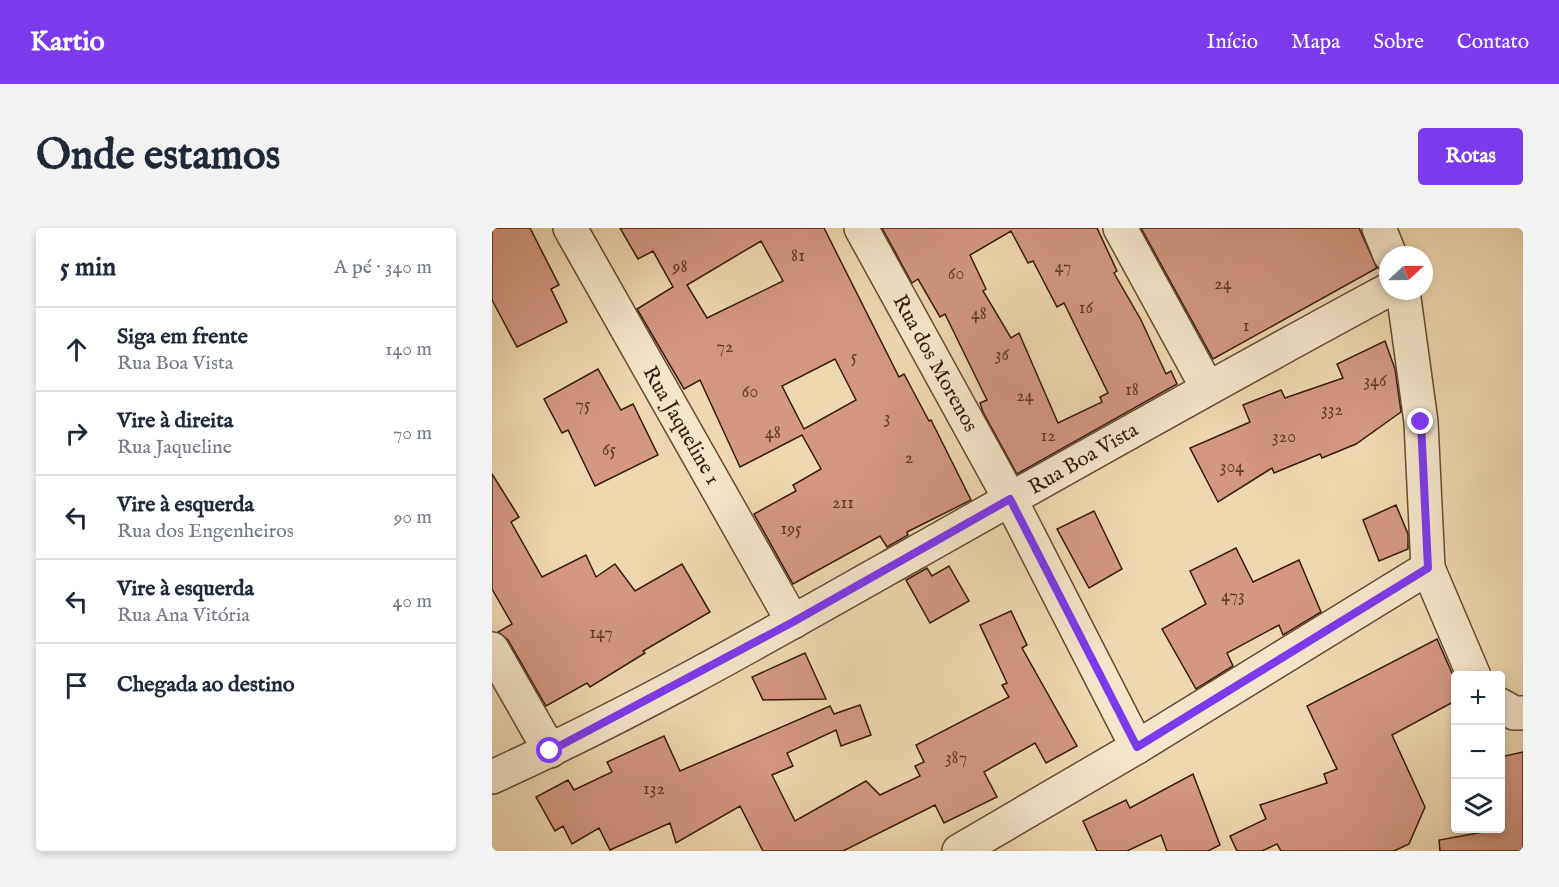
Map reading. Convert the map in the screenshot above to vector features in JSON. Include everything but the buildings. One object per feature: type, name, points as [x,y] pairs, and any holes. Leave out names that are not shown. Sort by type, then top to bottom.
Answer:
[{"type":"street","name":"Rua Jaqueline 1","points":[[570,228],[793,622]]},
{"type":"street","name":"Rua dos Morenos","points":[[861,228],[1010,499],[1137,747]]},
{"type":"street","points":[[1120,228],[1207,387]]},
{"type":"street","points":[[1379,228],[1386,246]]},
{"type":"street","name":"Rua Boa Vista","points":[[492,777],[550,751],[793,622],[1207,387],[1379,296]]},
{"type":"street","points":[[1404,300],[1421,422],[1428,568],[1472,671]]},
{"type":"street","points":[[958,851],[1137,747],[1428,568]]},
{"type":"street","points":[[492,649],[550,751]]},
{"type":"street","points":[[1505,708],[1523,713]]},
{"type":"route","points":[[550,751],[793,622],[1010,499],[1137,747],[1428,568],[1421,422]]}]
